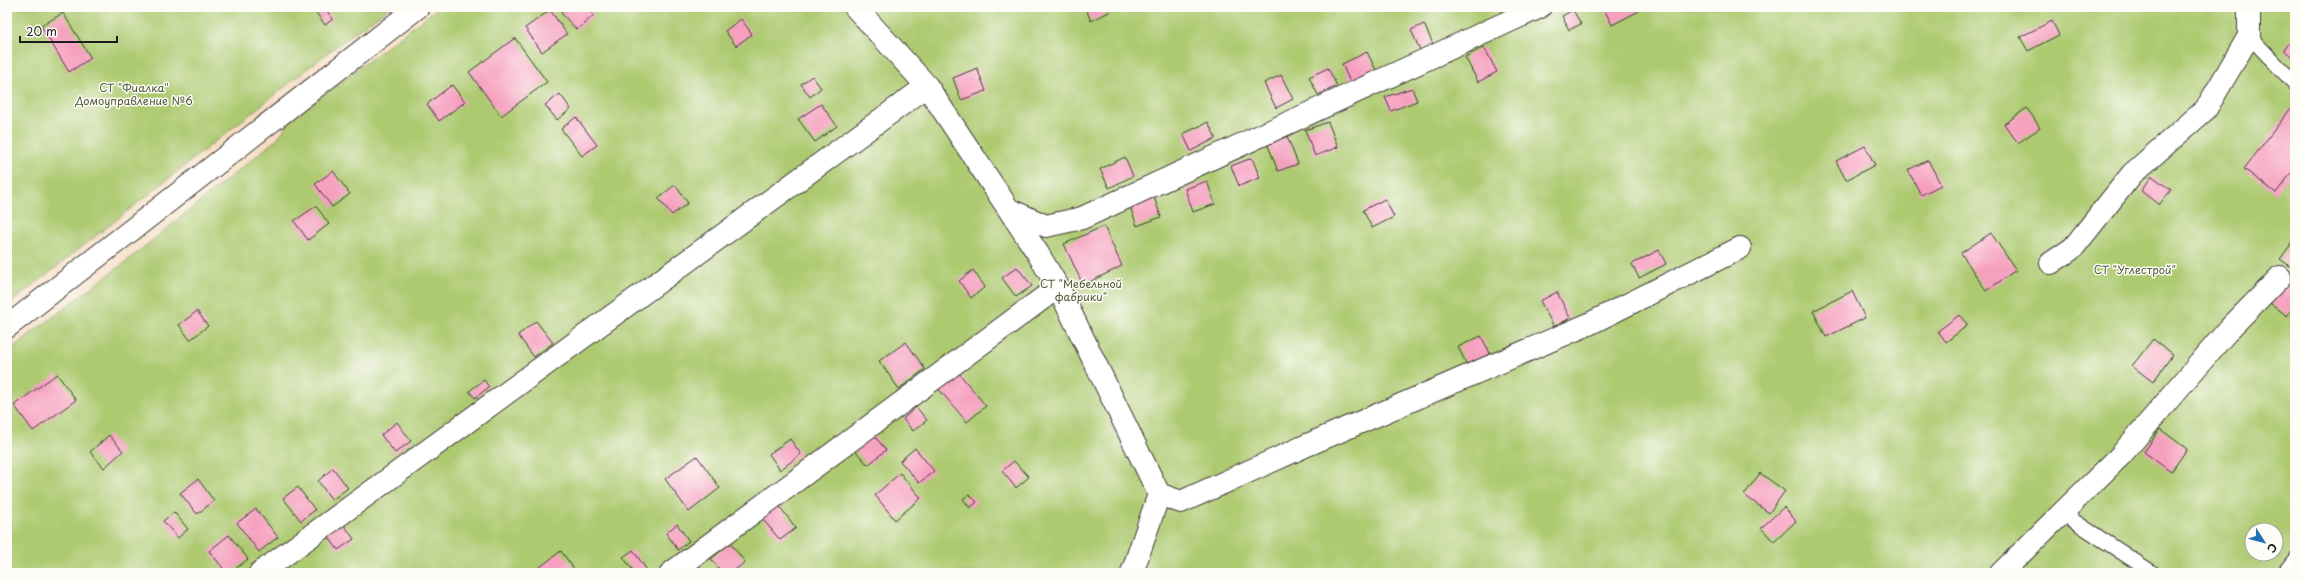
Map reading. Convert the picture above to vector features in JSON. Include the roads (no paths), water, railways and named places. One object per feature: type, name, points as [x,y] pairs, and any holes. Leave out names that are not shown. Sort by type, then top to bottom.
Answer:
[{"type":"street","points":[[7,327],[418,7]]},
{"type":"street","points":[[855,7],[926,86],[1010,210],[1058,287],[1160,494],[1181,502],[1305,446],[1589,324],[1740,248]]},
{"type":"street","points":[[1010,210],[1046,226],[1082,218],[1540,7]]},
{"type":"street","points":[[2051,263],[2073,248],[2132,174],[2206,109],[2249,36],[2249,7]]},
{"type":"street","points":[[260,573],[926,86]]},
{"type":"street","points":[[2001,573],[2121,455],[2230,328],[2280,277]]},
{"type":"street","points":[[671,573],[1058,287]]},
{"type":"street","points":[[1132,573],[1160,494]]},
{"type":"lane","points":[[2249,36],[2295,84]]},
{"type":"lane","points":[[2062,513],[2153,573]]},
{"type":"lane","points":[[2284,573],[2295,559]]},
{"type":"park label","name":"СТ \"Фиалка\" Домоуправление №6","points":[[134,94]]},
{"type":"park label","name":"СТ \"Углестрой\"","points":[[2135,270]]},
{"type":"park label","name":"СТ \"Мебельной фабрики\"","points":[[1081,290]]}]
